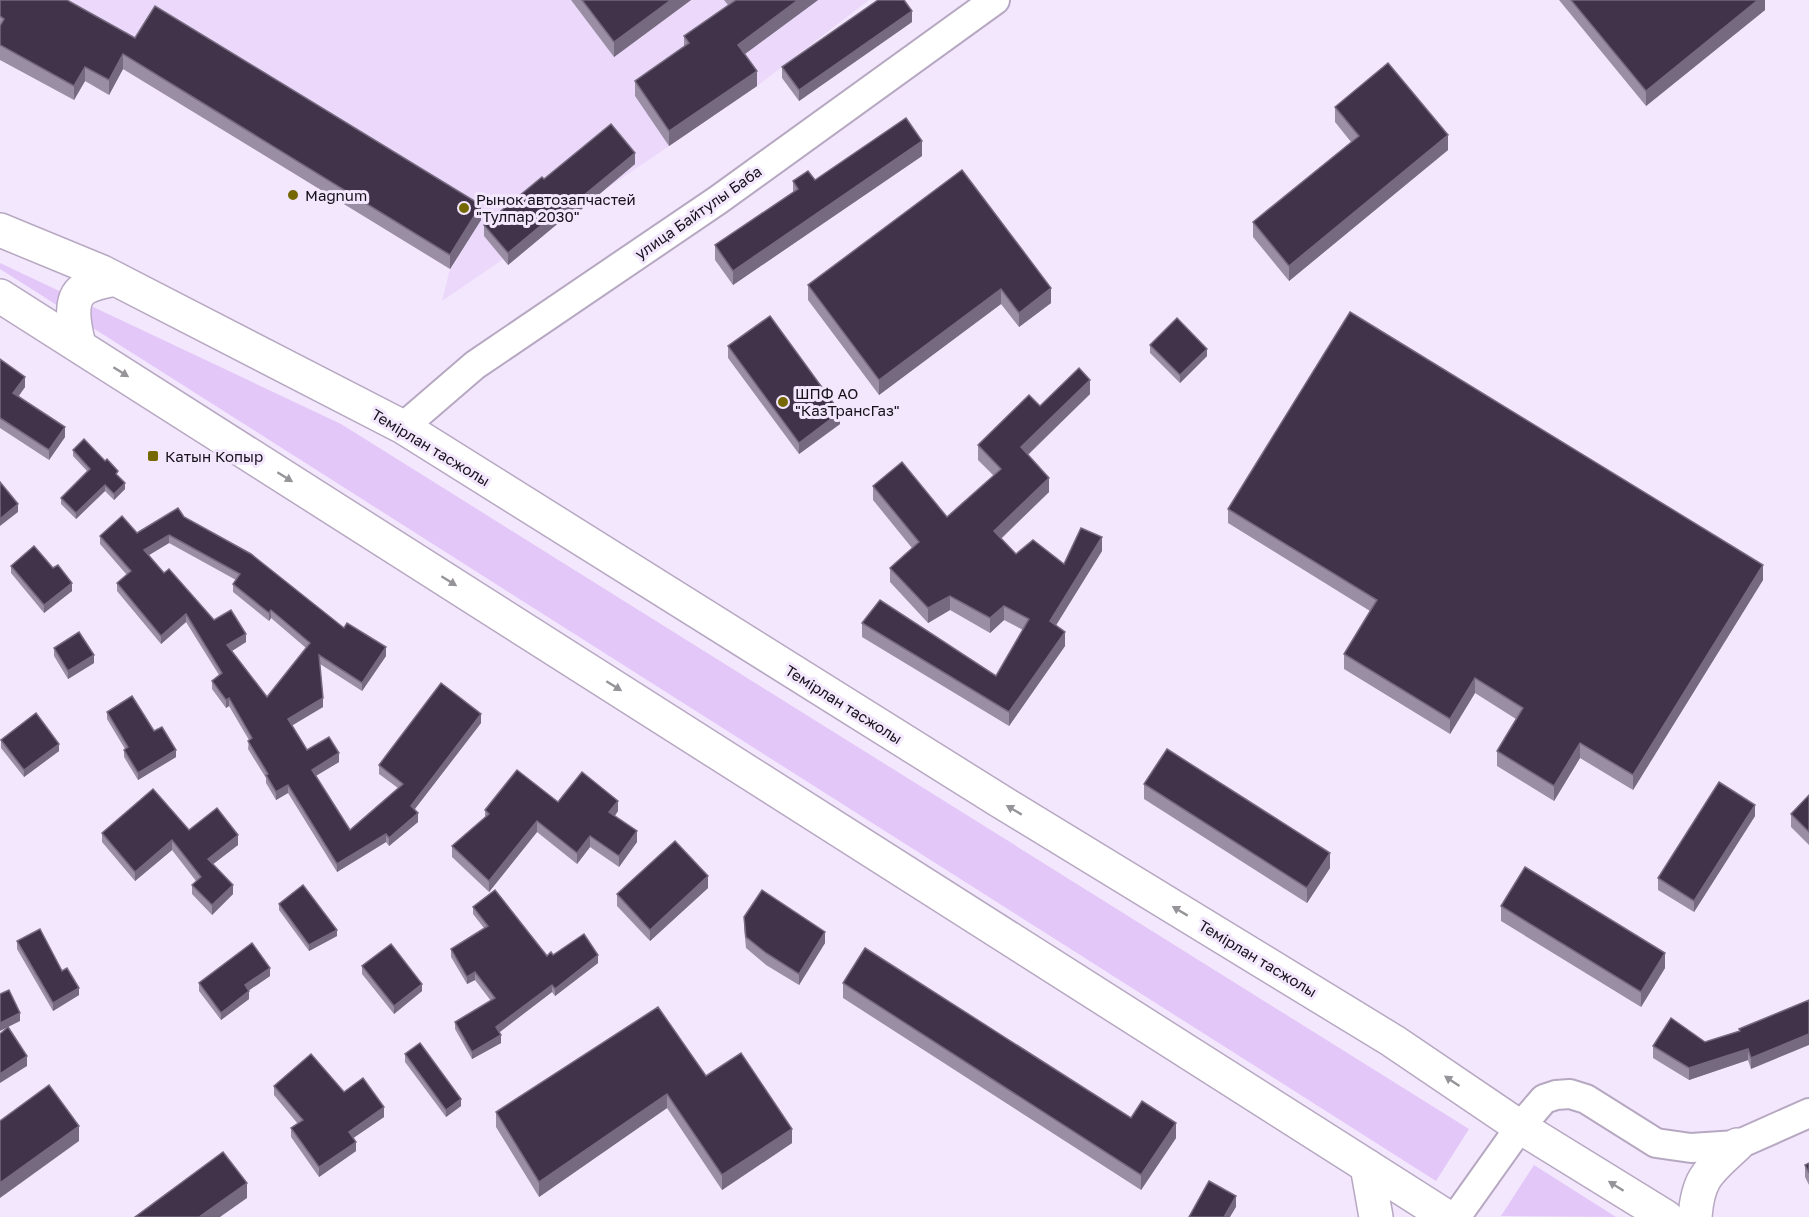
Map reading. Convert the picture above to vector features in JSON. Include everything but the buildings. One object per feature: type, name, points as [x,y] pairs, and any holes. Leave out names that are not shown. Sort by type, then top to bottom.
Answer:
[{"type":"main road","name":"Темірлан тасжолы","points":[[0,230],[115,279],[403,427],[990,795],[1393,1041],[1520,1127],[1666,1217]]},
{"type":"main road","points":[[79,345],[74,320],[74,305],[78,293],[87,287],[115,279]]},
{"type":"main road","points":[[0,296],[1447,1217]]},
{"type":"main road","points":[[1695,1217],[1700,1185],[1709,1171],[1737,1145]]},
{"type":"main road","points":[[1367,1166],[1376,1217]]},
{"type":"street","name":"улица Байтулы Баба","points":[[403,427],[475,365],[718,200],[995,0]]},
{"type":"street","points":[[1456,1217],[1520,1127],[1544,1099],[1556,1095],[1570,1094],[1586,1099],[1656,1143],[1691,1148],[1737,1145],[1809,1113]]},
{"type":"shaded area","name":"Рынок автозапчастей \"Тулпар 2030\"","points":[[36,0],[869,0],[757,86],[442,301],[450,269],[125,70],[0,31]]},
{"type":"shaded area","points":[[0,263],[341,424],[1469,1129],[1436,1181],[0,269]]},
{"type":"shaded area","points":[[1534,1165],[1616,1217],[1501,1216]]},
{"type":"place","name":"Magnum","points":[[293,195]]},
{"type":"place","name":"Рынок автозапчастей \"Тулпар 2030\"","points":[[464,208]]},
{"type":"place","name":"ШПФ АО \"КазТрансГаз\"","points":[[783,402]]},
{"type":"place","name":"Катын Копыр","points":[[153,456]]}]
